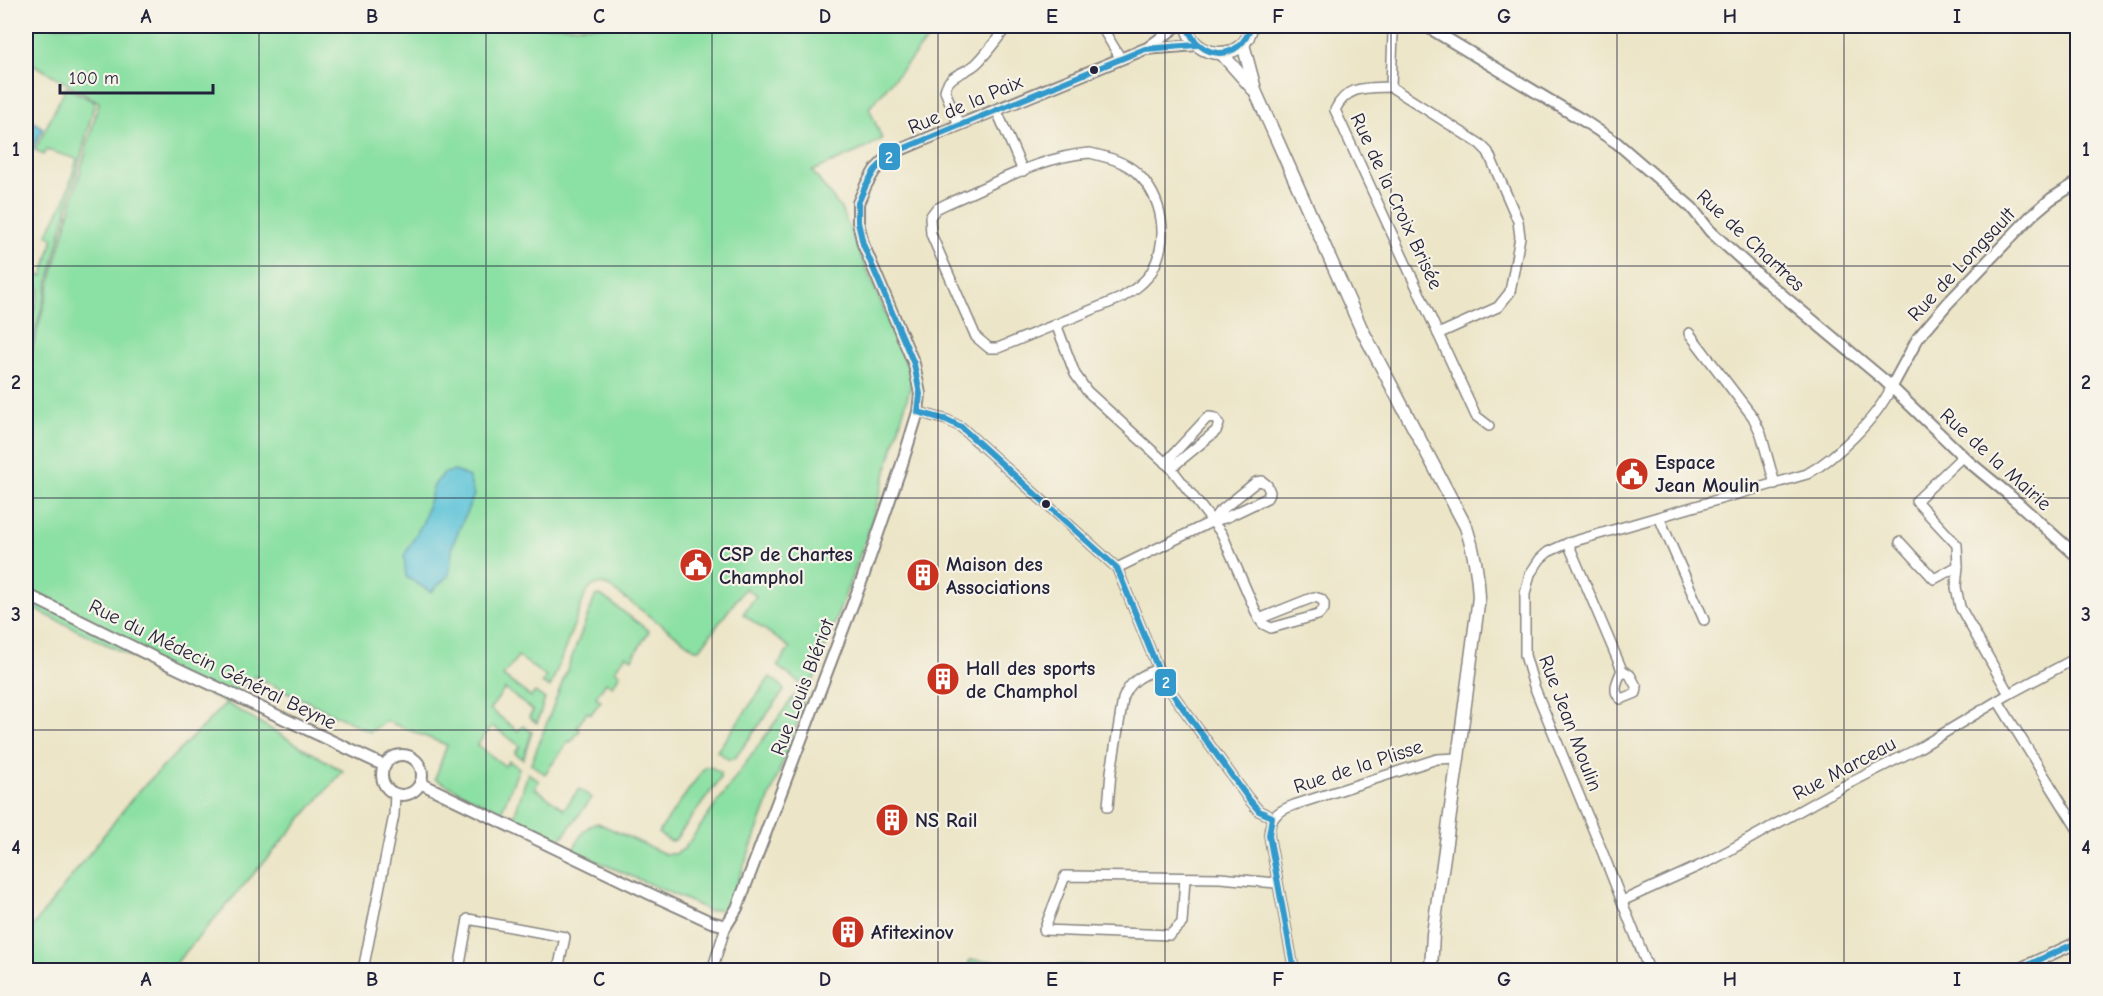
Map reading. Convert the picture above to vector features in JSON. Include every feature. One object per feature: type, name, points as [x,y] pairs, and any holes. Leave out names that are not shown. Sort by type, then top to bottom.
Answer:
[{"type":"main road","points":[[1187,26],[1188,33],[1196,45],[1208,52],[1222,54],[1233,51],[1243,44],[1255,27]]},
{"type":"main road","points":[[1243,44],[1256,93],[1361,328],[1466,527],[1475,553],[1479,597],[1433,934],[1431,970]]},
{"type":"main road","points":[[1222,54],[1256,93]]},
{"type":"street","points":[[959,125],[945,91],[946,85],[949,79],[978,63],[1008,26]]},
{"type":"street","points":[[1101,26],[1121,59]]},
{"type":"street","name":"Rue de la Paix","points":[[918,412],[920,394],[918,378],[863,244],[858,222],[858,203],[875,170],[900,150],[1145,49],[1177,26]]},
{"type":"street","points":[[1395,26],[1392,33],[1391,87],[1480,144],[1488,152],[1518,221],[1520,237],[1510,291],[1498,307],[1438,334]]},
{"type":"street","name":"Rue de Chartres","points":[[1426,26],[1617,143],[1692,208],[1710,231],[1762,278],[1891,388]]},
{"type":"street","name":"Rue de la Paix","points":[[1145,49],[1196,45]]},
{"type":"street","name":"Rue de la Croix Brisée","points":[[1391,87],[1358,88],[1341,98],[1335,110],[1476,416],[1489,426]]},
{"type":"street","points":[[996,110],[1023,171]]},
{"type":"street","points":[[1090,153],[1115,160],[1135,172],[1150,189],[1159,209],[1163,228],[1159,252],[1151,272],[1136,288],[1121,298],[1056,324],[998,348],[988,348],[982,344],[976,337],[931,234],[930,217],[936,209],[1023,171],[1068,155],[1090,153]]},
{"type":"street","name":"Rue de Longsault","points":[[1891,388],[1918,338],[1947,304],[2032,215],[2051,199],[2078,182]]},
{"type":"street","points":[[1056,324],[1075,374],[1087,392],[1168,465],[1222,534],[1259,619],[1263,624],[1271,628],[1318,615],[1324,609],[1324,603],[1314,597],[1259,619]]},
{"type":"street","points":[[1689,333],[1754,417],[1775,484]]},
{"type":"street","name":"Rue de la Mairie","points":[[1891,388],[1963,456],[2078,557]]},
{"type":"street","name":"Rue Jean Moulin","points":[[1649,970],[1534,686],[1525,655],[1525,594],[1530,574],[1548,552],[1568,543],[1807,474],[1824,464],[1850,440],[1885,402],[1891,388]]},
{"type":"street","points":[[918,412],[947,420],[961,428],[1117,568],[1158,669],[1172,693],[1248,798],[1259,811],[1272,817],[1269,835],[1276,883],[1294,970]]},
{"type":"street","name":"Rue Louis Blériot","points":[[711,970],[726,926],[737,908],[860,585],[918,412]]},
{"type":"street","points":[[1215,418],[1219,424],[1216,431],[1168,465],[1206,419],[1215,418]]},
{"type":"street","points":[[1963,456],[1916,501],[1957,545],[1956,586],[1960,607],[2009,694]]},
{"type":"street","points":[[1117,568],[1213,521],[1225,518],[1267,498],[1270,492],[1267,485],[1262,481],[1256,482],[1218,513],[1213,521]]},
{"type":"street","points":[[1659,517],[1704,620]]},
{"type":"street","points":[[1900,542],[1934,579],[1958,566]]},
{"type":"street","points":[[1568,543],[1622,670]]},
{"type":"street","name":"Rue du Médecin Général Beyne","points":[[26,594],[153,657],[385,766]]},
{"type":"street","name":"Rue Marceau","points":[[1622,901],[1712,860],[1842,787],[1920,748],[2009,694],[2078,657]]},
{"type":"street","points":[[1108,807],[1111,772],[1125,693],[1134,680],[1158,669]]},
{"type":"street","points":[[1998,701],[2078,830]]},
{"type":"street","points":[[396,756],[410,756],[420,767],[422,778],[420,783],[412,792],[401,794],[389,790],[382,778],[387,761],[396,756]]},
{"type":"street","name":"Rue de la Plisse","points":[[1272,817],[1279,811],[1294,805],[1437,759],[1458,758]]},
{"type":"street","points":[[420,783],[711,922],[726,926]]},
{"type":"street","points":[[363,970],[394,815],[395,793]]},
{"type":"street","points":[[1185,878],[1182,923],[1170,935],[1044,930],[1065,876],[1220,878],[1276,883]]},
{"type":"street","points":[[459,970],[468,919],[565,937],[558,970]]},
{"type":"street","points":[[2017,970],[2078,942]]},
{"type":"green space","points":[[29,26],[939,26],[869,108],[882,139],[812,171],[841,209],[913,378],[871,525],[811,687],[804,686],[777,666],[790,648],[743,614],[756,596],[745,588],[700,649],[695,649],[608,586],[595,585],[586,593],[550,688],[542,683],[546,677],[518,656],[503,676],[531,697],[535,692],[545,699],[537,723],[529,717],[533,711],[505,689],[490,709],[518,731],[523,726],[532,732],[523,759],[515,753],[520,746],[492,726],[477,745],[505,766],[509,761],[519,768],[501,813],[435,779],[447,745],[386,721],[370,732],[254,676],[226,703],[26,605],[26,372],[99,102],[26,60],[26,29]]},
{"type":"green space","points":[[66,87],[95,102],[26,368],[26,342],[40,288],[32,286],[36,274],[43,276],[53,238],[47,234],[65,200],[77,159],[47,150],[43,155],[35,150]]},
{"type":"green space","points":[[598,595],[649,631],[632,659],[626,655],[615,670],[620,675],[612,686],[606,682],[596,697],[601,701],[591,714],[587,712],[577,727],[580,730],[545,774],[531,764],[595,597]]},
{"type":"green space","points":[[770,677],[782,686],[784,691],[735,758],[729,760],[717,751]]},
{"type":"green space","points":[[794,696],[805,703],[731,900],[722,909],[707,911],[573,851],[586,830],[598,823],[665,854],[675,854],[684,849]]},
{"type":"green space","points":[[226,703],[343,771],[170,970],[26,970],[26,935],[135,795]]},
{"type":"green space","points":[[705,767],[711,767],[720,773],[720,779],[675,840],[670,841],[658,833]]},
{"type":"green space","points":[[528,773],[539,781],[535,788],[564,809],[579,789],[592,798],[559,841],[513,820]]},
{"type":"green space","points":[[970,960],[1175,970],[966,970]]},
{"type":"water","points":[[26,117],[43,128],[26,162]]},
{"type":"water","points":[[455,471],[469,477],[474,495],[453,544],[449,575],[431,592],[406,577],[404,556],[423,522],[434,485],[444,473]]},
{"type":"transit line","name":"2","points":[[1187,26],[1193,38],[1201,46],[1219,53],[1238,47],[1246,38],[1251,26]]},
{"type":"transit line","name":"2","points":[[1196,45],[1145,49],[900,150],[875,170],[866,185],[858,203],[858,222],[863,244],[914,364],[920,394],[918,412],[947,420],[961,427],[1117,568],[1158,669],[1172,693],[1248,798],[1259,811],[1272,817],[1269,835],[1294,970]]},
{"type":"transit line","name":"2","points":[[2017,970],[2078,942]]},
{"type":"place","name":"Espace Jean Moulin","points":[[1632,474]]},
{"type":"place","name":"CSP de Chartes Champhol","points":[[696,565]]},
{"type":"place","name":"Maison des Associations","points":[[923,575]]},
{"type":"place","name":"Hall des sports de Champhol","points":[[943,679]]},
{"type":"place","name":"NS Rail","points":[[892,820]]},
{"type":"place","name":"Afitexinov","points":[[848,932]]}]
